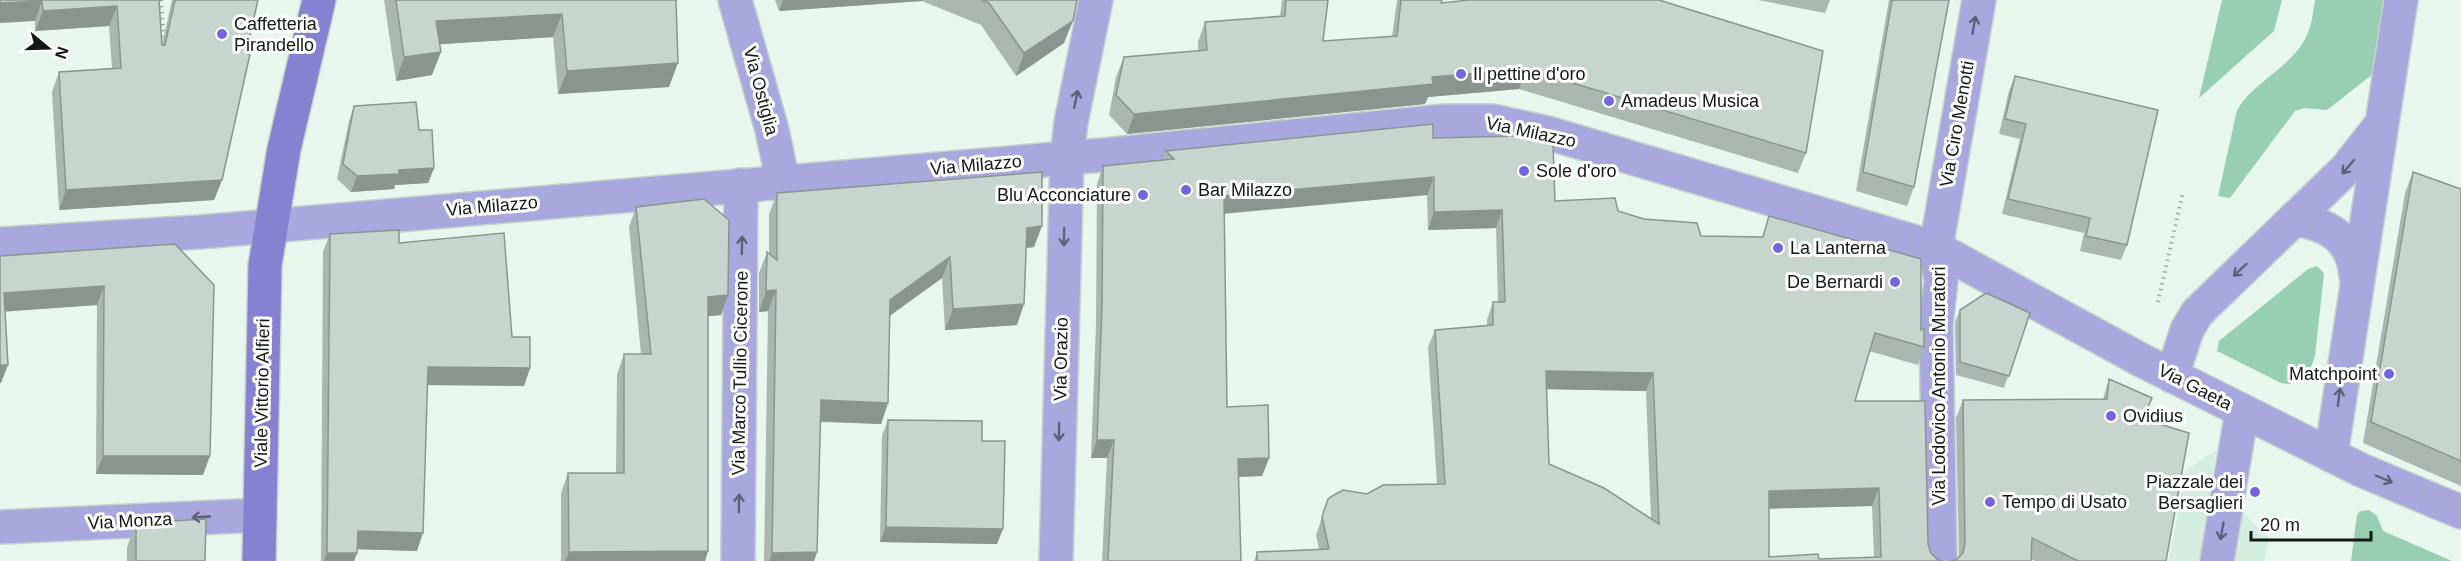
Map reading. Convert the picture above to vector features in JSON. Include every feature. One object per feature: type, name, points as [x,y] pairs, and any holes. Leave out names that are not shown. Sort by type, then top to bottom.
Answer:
[{"type":"main road","name":"Viale Vittorio Alfieri","points":[[259,561],[263,293],[270,224],[284,149],[319,0]]},
{"type":"street","name":"Via Ostiglia","points":[[735,0],[772,130],[783,182]]},
{"type":"street","name":"Via Orazio","points":[[1056,561],[1067,157],[1071,122],[1096,0]]},
{"type":"street","name":"Via Ciro Menotti","points":[[1936,248],[1979,0]]},
{"type":"street","points":[[2331,455],[2356,281],[2402,0]]},
{"type":"street","points":[[2172,376],[2187,330],[2197,313],[2346,169],[2383,120]]},
{"type":"street","name":"Via Milazzo","points":[[0,244],[200,232],[270,224],[1067,157],[1444,121],[1493,121],[1548,133],[1936,248]]},
{"type":"street","name":"Via Marco Tullio Cicerone","points":[[738,561],[741,185]]},
{"type":"street","points":[[2295,219],[2327,230],[2348,245],[2353,257],[2356,281]]},
{"type":"street","name":"Via Gaeta","points":[[1936,248],[2172,376],[2331,455],[2461,512]]},
{"type":"street","name":"Via Lodovico Antonio Muratori","points":[[1936,248],[1941,281],[1936,324],[1940,561]]},
{"type":"street","points":[[2217,561],[2242,411]]},
{"type":"street","name":"Via Monza","points":[[0,527],[260,514]]},
{"type":"path","points":[[161,0],[164,46]]},
{"type":"path","points":[[2156,310],[2183,192]]},
{"type":"shaded area","points":[[2216,450],[2212,480],[2269,539],[2265,561],[2169,561],[2185,471]]},
{"type":"green space","points":[[2222,0],[2282,0],[2274,31],[2199,98]]},
{"type":"green space","points":[[2315,0],[2385,0],[2373,74],[2327,110],[2305,108],[2295,111],[2230,198],[2218,196],[2237,110],[2253,91],[2299,48],[2310,28]]},
{"type":"green space","points":[[2317,266],[2324,273],[2315,356],[2310,370],[2301,380],[2289,384],[2281,383],[2217,351],[2219,341],[2308,269]]},
{"type":"green space","points":[[2369,510],[2377,516],[2383,531],[2452,561],[2351,561],[2357,515],[2360,511]]},
{"type":"building","points":[[0,0],[159,0],[162,45],[165,45],[175,0],[258,0],[246,53],[250,54],[222,180],[66,190],[59,72],[121,68],[117,6],[43,11],[42,1],[0,3]]},
{"type":"building","points":[[396,0],[676,0],[678,63],[567,71],[562,14],[436,21],[441,52],[404,57]]},
{"type":"building","points":[[982,0],[1077,0],[1073,21],[1024,53],[989,3]]},
{"type":"building","points":[[1286,0],[1328,0],[1323,41],[1397,36],[1401,0],[1442,0],[1441,3],[1469,0],[1659,0],[1823,51],[1806,153],[1526,69],[1432,77],[1433,84],[1134,114],[1116,95],[1124,57],[1207,50],[1205,22],[1285,16]]},
{"type":"building","points":[[1892,0],[1949,0],[1914,187],[1863,172]]},
{"type":"building","points":[[2015,76],[2158,110],[2127,245],[2086,236],[2090,218],[2008,199],[2026,124],[2005,119]]},
{"type":"building","points":[[416,102],[419,130],[432,130],[434,168],[399,170],[399,174],[357,176],[343,164],[354,106]]},
{"type":"building","points":[[1433,124],[1433,138],[1519,136],[1553,145],[1555,201],[1615,198],[1618,211],[1644,219],[1697,223],[1701,236],[1763,237],[1769,216],[1921,259],[1921,330],[1924,328],[1924,347],[1875,333],[1855,401],[1925,401],[1928,544],[1931,553],[1938,560],[1943,561],[1257,561],[1257,552],[1329,549],[1322,517],[1328,499],[1343,490],[1367,494],[1383,485],[1445,484],[1435,330],[1493,325],[1493,302],[1505,302],[1502,210],[1434,212],[1434,177],[1224,196],[1227,407],[1268,405],[1269,458],[1238,459],[1241,561],[1108,561],[1114,440],[1097,440],[1102,306],[1103,166],[1174,159],[1166,151]],"holes":[[[1546,371],[1653,373],[1659,524],[1604,488],[1549,464]],[[1879,488],[1881,557],[1819,559],[1818,554],[1769,557],[1769,491]]]},
{"type":"building","points":[[1042,172],[1042,226],[1027,228],[1024,304],[953,309],[950,257],[890,300],[888,403],[821,400],[817,552],[772,553],[776,290],[766,291],[767,252],[777,260],[777,193]]},
{"type":"building","points":[[2413,172],[2461,189],[2461,461],[2371,422]]},
{"type":"building","points":[[704,199],[729,220],[728,295],[708,297],[708,551],[569,552],[568,473],[624,473],[624,354],[651,354],[636,207]]},
{"type":"building","points":[[399,230],[399,243],[504,233],[512,337],[530,337],[530,368],[428,367],[423,533],[358,531],[357,553],[327,553],[330,234]]},
{"type":"building","points":[[175,244],[214,285],[210,456],[103,456],[104,286],[4,293],[8,365],[0,365],[0,256]]},
{"type":"building","points":[[1986,293],[2030,313],[2009,376],[1960,362],[1960,310]]},
{"type":"building","points":[[2109,379],[2152,398],[2143,419],[2189,433],[2166,561],[2078,561],[2032,538],[2031,561],[1950,561],[1956,560],[1963,553],[1965,543],[1963,400],[2107,399]]},
{"type":"building","points":[[888,420],[982,421],[982,441],[1005,441],[1003,529],[886,527]]},
{"type":"building","points":[[206,519],[205,561],[136,561],[136,523]]},
{"type":"place","name":"Caffetteria Pirandello","points":[[222,34]]},
{"type":"place","name":"Il pettine d'oro","points":[[1461,74]]},
{"type":"place","name":"Amadeus Musica","points":[[1609,101]]},
{"type":"place","name":"Sole d'oro","points":[[1524,171]]},
{"type":"place","name":"Bar Milazzo","points":[[1186,190]]},
{"type":"place","name":"Blu Acconciature","points":[[1143,195]]},
{"type":"place","name":"La Lanterna","points":[[1778,248]]},
{"type":"place","name":"De Bernardi","points":[[1895,282]]},
{"type":"place","name":"Matchpoint","points":[[2389,374]]},
{"type":"place","name":"Ovidius","points":[[2111,416]]},
{"type":"place","name":"Piazzale dei Bersaglieri","points":[[2255,492]]},
{"type":"place","name":"Tempo di Usato","points":[[1990,502]]}]
